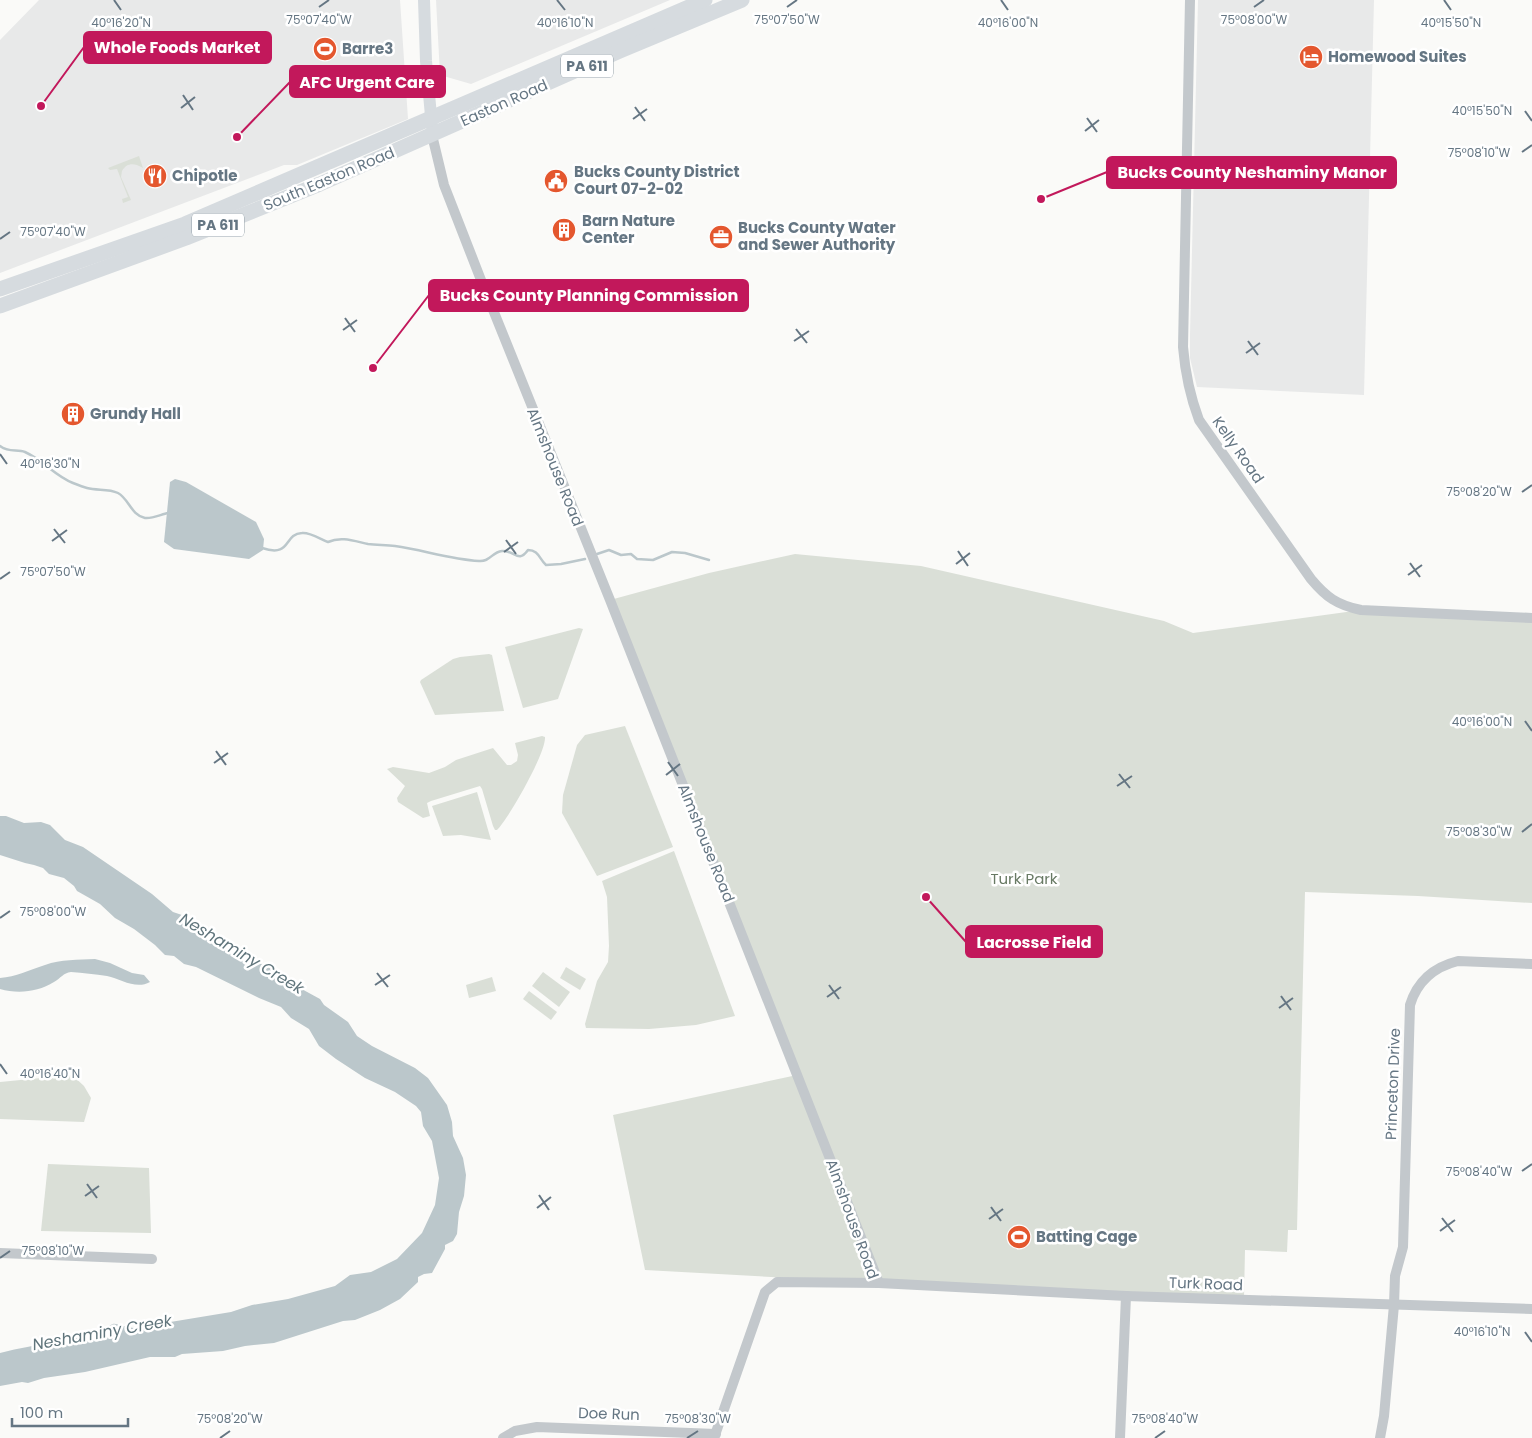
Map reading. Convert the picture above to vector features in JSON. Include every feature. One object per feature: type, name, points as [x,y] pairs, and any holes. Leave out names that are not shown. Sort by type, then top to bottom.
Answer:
[{"type":"highway","name":"Easton Road","points":[[431,119],[705,0]]},
{"type":"highway","name":"Easton Road","points":[[432,135],[620,51],[742,0]]},
{"type":"highway","name":"South Easton Road","points":[[0,289],[185,224],[431,119]]},
{"type":"highway","name":"South Easton Road","points":[[0,306],[186,238],[320,184],[432,135]]},
{"type":"main road","name":"Almshouse Road","points":[[424,0],[426,61],[432,135]]},
{"type":"street","name":"Kelly Road","points":[[1190,0],[1183,347],[1185,368],[1199,420],[1311,579],[1336,602],[1361,610],[1532,618]]},
{"type":"street","name":"Almshouse Road","points":[[432,135],[444,185],[479,275],[610,600],[879,1283],[777,1282],[765,1292],[715,1436]]},
{"type":"street","name":"Princeton Drive","points":[[1380,1438],[1384,1416],[1395,1276],[1403,1238],[1410,1005],[1412,997],[1425,978],[1450,963],[1458,961],[1532,964]]},
{"type":"street","points":[[0,1253],[152,1259]]},
{"type":"street","name":"Turk Road","points":[[879,1283],[1126,1296],[1532,1308]]},
{"type":"street","points":[[1120,1438],[1126,1296]]},
{"type":"street","name":"Doe Run","points":[[503,1438],[515,1431],[537,1427],[715,1436]]},
{"type":"shaded area","points":[[39,0],[400,0],[408,119],[297,165],[284,165],[0,273],[0,40]]},
{"type":"shaded area","points":[[436,0],[670,0],[471,84],[440,75]]},
{"type":"shaded area","points":[[1198,0],[1374,0],[1364,395],[1197,387],[1190,358],[1190,335]]},
{"type":"green space","points":[[139,156],[143,168],[131,164],[122,171],[121,177],[131,200],[123,203],[122,199],[128,197],[117,169],[110,170],[108,168]]},
{"type":"green space","name":"Turk Park","points":[[795,554],[921,566],[1164,621],[1193,633],[1361,610],[1532,618],[1532,903],[1305,892],[1297,1230],[1288,1230],[1287,1252],[1245,1250],[1244,1297],[879,1283],[645,1270],[613,1115],[797,1075],[610,600],[709,573]]},
{"type":"green space","points":[[579,628],[583,629],[558,699],[523,708],[505,647]]},
{"type":"green space","points":[[492,655],[504,711],[435,715],[420,682],[421,680],[453,659]]},
{"type":"green space","points":[[625,726],[673,847],[597,876],[562,813],[563,795],[577,745],[585,735]]},
{"type":"green space","points":[[542,736],[545,737],[540,757],[518,800],[497,830],[493,826],[480,786],[427,803],[430,816],[423,818],[398,802],[397,798],[405,786],[387,769],[393,767],[429,773],[445,767],[456,760],[493,748],[507,765],[511,765],[517,761],[518,755],[515,743]]},
{"type":"green space","points":[[477,792],[491,840],[461,835],[443,836],[432,806]]},
{"type":"green space","points":[[674,851],[735,1016],[696,1025],[649,1029],[586,1028],[585,1024],[597,981],[608,962],[607,897],[602,881]]},
{"type":"green space","points":[[566,967],[586,979],[580,990],[560,978]]},
{"type":"green space","points":[[543,972],[570,992],[559,1007],[532,986]]},
{"type":"green space","points":[[492,977],[496,991],[469,998],[466,985]]},
{"type":"green space","points":[[529,991],[557,1012],[551,1020],[523,999]]},
{"type":"green space","points":[[72,1075],[84,1086],[91,1098],[84,1122],[0,1119],[0,1082]]},
{"type":"green space","points":[[48,1164],[149,1168],[151,1233],[41,1231]]},
{"type":"water","points":[[175,479],[186,482],[256,522],[264,539],[263,550],[249,559],[174,549],[164,542],[170,482]]},
{"type":"water","name":"Neshaminy Creek","points":[[0,816],[6,816],[24,823],[41,822],[50,825],[65,840],[83,847],[152,894],[173,912],[182,915],[238,957],[254,963],[270,965],[298,987],[320,999],[324,1005],[348,1022],[357,1036],[372,1046],[415,1068],[428,1078],[447,1105],[452,1122],[453,1136],[463,1158],[466,1175],[457,1234],[453,1241],[445,1245],[445,1249],[432,1273],[418,1277],[418,1282],[400,1299],[380,1310],[355,1320],[343,1321],[274,1343],[245,1346],[223,1351],[182,1354],[175,1357],[150,1357],[85,1372],[44,1378],[28,1383],[22,1382],[0,1386],[0,1353],[84,1337],[98,1329],[102,1330],[113,1324],[134,1328],[231,1312],[252,1305],[288,1299],[335,1286],[350,1275],[371,1272],[397,1259],[422,1233],[435,1205],[439,1178],[432,1141],[423,1126],[421,1112],[416,1106],[395,1092],[365,1078],[336,1059],[319,1046],[309,1029],[291,1018],[281,1007],[196,967],[184,964],[174,956],[165,955],[134,929],[115,918],[100,904],[77,891],[64,878],[49,874],[43,868],[0,855]]},
{"type":"water","points":[[95,959],[110,963],[132,973],[144,975],[150,982],[139,985],[107,976],[71,972],[35,990],[21,992],[0,989],[0,978],[17,975],[57,962]]},
{"type":"waterway","points":[[0,446],[6,449],[25,452],[75,484],[91,489],[118,493],[136,514],[145,518],[168,513]]},
{"type":"waterway","points":[[262,548],[278,550],[283,548],[296,534],[305,533],[328,542],[338,539],[348,540],[395,546],[479,561],[486,560],[502,551],[522,556],[528,550],[537,553],[546,565],[585,559]]},
{"type":"waterway","points":[[597,554],[609,550],[621,555],[631,554],[637,559],[653,560],[672,552],[685,553],[709,560]]},
{"type":"place","name":"Barre3","points":[[325,49]]},
{"type":"place","name":"Homewood Suites","points":[[1311,57]]},
{"type":"place","name":"Whole Foods Market","points":[[41,106]]},
{"type":"place","name":"AFC Urgent Care","points":[[237,137]]},
{"type":"place","name":"Chipotle","points":[[155,176]]},
{"type":"place","name":"Bucks County District Court 07-2-02","points":[[556,181]]},
{"type":"place","name":"Bucks County Neshaminy Manor","points":[[1041,199]]},
{"type":"place","name":"Barn Nature Center","points":[[564,230]]},
{"type":"place","name":"Bucks County Water and Sewer Authority","points":[[721,237]]},
{"type":"place","name":"Bucks County Planning Commission","points":[[373,368]]},
{"type":"place","name":"Grundy Hall","points":[[73,414]]},
{"type":"place","name":"Lacrosse Field","points":[[926,897]]},
{"type":"place","name":"Batting Cage","points":[[1019,1237]]}]
